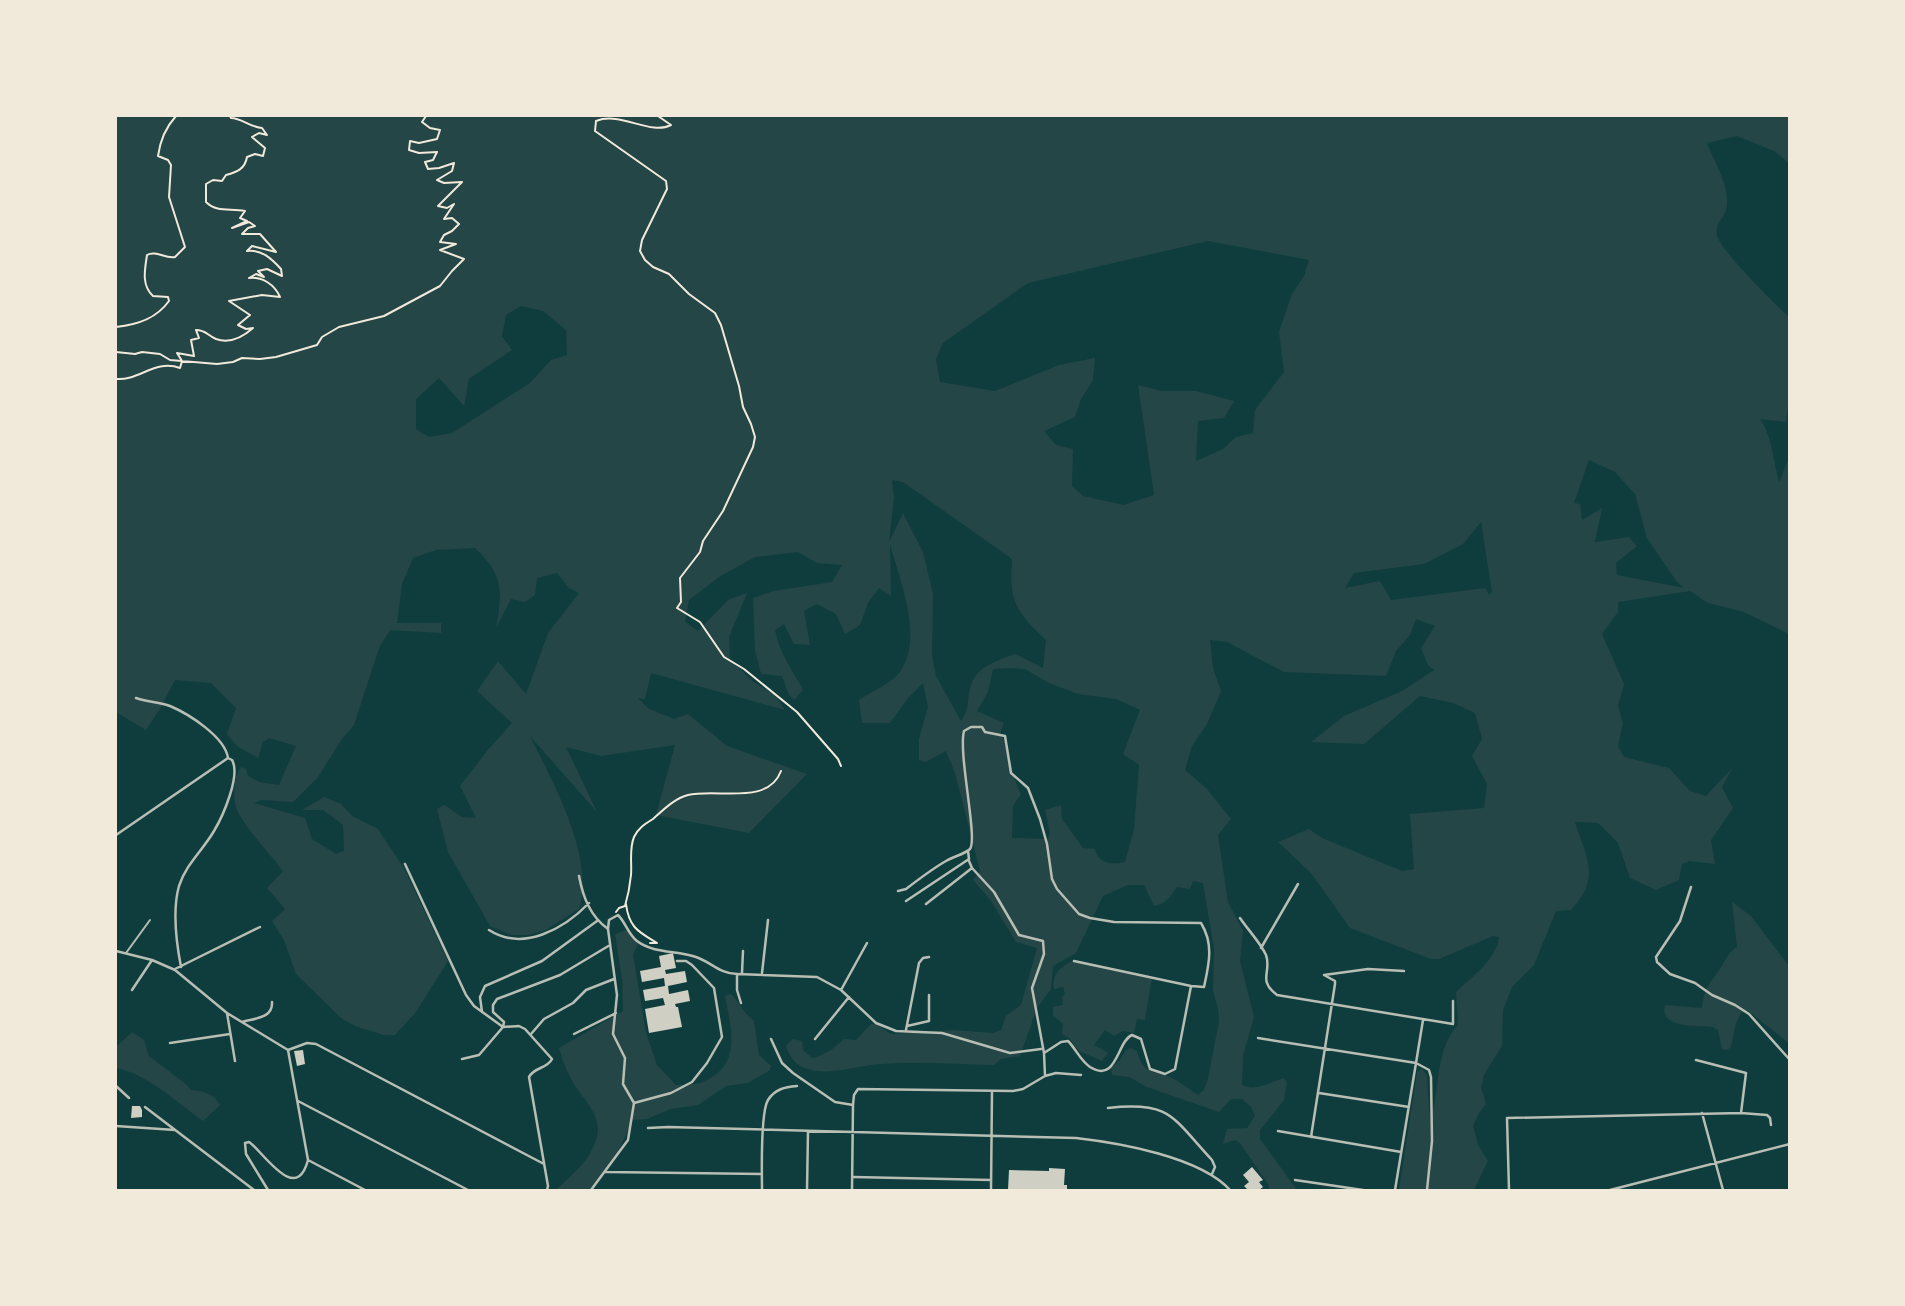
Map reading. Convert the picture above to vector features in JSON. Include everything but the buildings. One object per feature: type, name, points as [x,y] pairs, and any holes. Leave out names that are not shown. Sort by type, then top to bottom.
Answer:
[{"type":"street","points":[[136,698],[169,705],[211,732],[222,741],[228,758],[235,765],[227,803],[214,831],[189,863],[179,887],[177,934],[181,967]]},
{"type":"street","points":[[1049,1074],[1042,1051],[1032,988],[1044,954],[1043,940],[1019,936],[994,892],[972,869],[969,859],[968,850],[973,836],[967,803],[966,763],[962,741],[964,731],[971,727],[1005,736],[1011,773],[1028,788],[1040,819],[1052,879],[1057,889],[1079,914],[1114,922],[1201,923],[1207,933],[1209,958],[1204,987],[1074,961]]},
{"type":"street","points":[[116,835],[228,758]]},
{"type":"street","points":[[898,891],[906,889],[945,861],[968,850]]},
{"type":"street","points":[[906,901],[969,859]]},
{"type":"street","points":[[405,864],[460,985],[474,1006],[503,1027],[522,1027],[552,1059],[529,1077],[547,1188]]},
{"type":"street","points":[[926,904],[972,869]]},
{"type":"street","points":[[579,876],[583,893],[597,921],[608,929]]},
{"type":"street","points":[[1261,948],[1298,884]]},
{"type":"street","points":[[1691,887],[1680,921],[1656,957],[1657,962],[1670,974],[1695,982],[1712,995],[1749,1014],[1790,1060]]},
{"type":"street","points":[[489,930],[507,937],[534,937],[550,932],[572,919],[589,903]]},
{"type":"street","points":[[591,1191],[628,1140],[634,1103],[624,1087],[625,1058],[613,1034],[616,1013],[615,979],[608,929],[609,920],[615,915],[620,916],[636,940],[644,945],[700,958],[723,972],[817,976],[841,990],[876,1023],[896,1031],[929,1021],[929,995]]},
{"type":"street","points":[[1240,918],[1266,957],[1265,981],[1277,995],[1453,1024],[1453,1001]]},
{"type":"street","points":[[762,973],[768,920]]},
{"type":"street","points":[[482,1012],[480,997],[485,986],[542,961],[597,921]]},
{"type":"street","points":[[175,970],[260,927]]},
{"type":"street","points":[[841,990],[867,943]]},
{"type":"street","points":[[462,1059],[479,1055],[503,1027],[504,1022],[493,1012],[497,999],[560,975],[610,946]]},
{"type":"street","points":[[116,951],[152,960],[175,970],[227,1013],[288,1051],[308,1160],[307,1166],[299,1175],[289,1177],[270,1165],[251,1143],[245,1143],[246,1154],[268,1191]]},
{"type":"street","points":[[742,973],[743,951]]},
{"type":"street","points":[[906,1028],[919,963],[923,958],[929,957]]},
{"type":"street","points":[[132,990],[152,960]]},
{"type":"street","points":[[634,1103],[663,1096],[692,1082],[722,1037],[714,988],[692,965],[686,961],[677,961]]},
{"type":"street","points":[[1311,1137],[1335,981],[1325,977],[1326,974],[1368,969],[1404,971]]},
{"type":"street","points":[[737,974],[737,990],[741,1003]]},
{"type":"street","points":[[531,1034],[544,1019],[573,1003],[586,990],[615,979]]},
{"type":"street","points":[[906,1028],[942,1032],[1010,1053],[1042,1051],[1068,1041],[1091,1068],[1104,1069],[1113,1064],[1125,1041],[1132,1035],[1140,1039],[1150,1069],[1160,1074],[1170,1074],[1177,1062],[1191,986]]},
{"type":"street","points":[[815,1039],[849,997]]},
{"type":"street","points":[[242,1022],[270,1014],[273,1010],[272,1002]]},
{"type":"street","points":[[227,1013],[235,1061]]},
{"type":"street","points":[[574,1034],[616,1013]]},
{"type":"street","points":[[1395,1191],[1423,1018]]},
{"type":"street","points":[[170,1043],[230,1034]]},
{"type":"street","points":[[1258,1038],[1416,1063],[1429,1070],[1432,1141],[1427,1191]]},
{"type":"street","points":[[771,1039],[782,1063],[793,1073],[830,1100],[853,1105]]},
{"type":"street","points":[[288,1051],[307,1044],[316,1044],[544,1164]]},
{"type":"street","points":[[1696,1060],[1746,1073],[1741,1113]]},
{"type":"street","points":[[852,1191],[853,1105],[855,1091],[861,1087],[1018,1090],[1049,1074],[1081,1075]]},
{"type":"street","points":[[116,1086],[129,1098]]},
{"type":"street","points":[[762,1191],[768,1100],[783,1087],[797,1086]]},
{"type":"street","points":[[991,1191],[992,1091]]},
{"type":"street","points":[[1319,1093],[1409,1107]]},
{"type":"street","points":[[298,1101],[468,1191]]},
{"type":"street","points":[[1108,1108],[1135,1105],[1161,1109],[1176,1120],[1212,1160],[1215,1167],[1212,1174]]},
{"type":"street","points":[[145,1107],[254,1191]]},
{"type":"street","points":[[1702,1113],[1723,1191]]},
{"type":"street","points":[[1509,1191],[1507,1118],[1741,1113],[1767,1115],[1771,1125]]},
{"type":"street","points":[[116,1126],[176,1130]]},
{"type":"street","points":[[648,1128],[1076,1138],[1156,1154],[1212,1174],[1230,1191]]},
{"type":"street","points":[[807,1191],[808,1131]]},
{"type":"street","points":[[1278,1131],[1401,1152]]},
{"type":"street","points":[[1610,1191],[1790,1144]]},
{"type":"street","points":[[308,1160],[365,1191]]},
{"type":"street","points":[[606,1172],[762,1174]]},
{"type":"street","points":[[853,1177],[991,1180]]},
{"type":"street","points":[[1295,1180],[1363,1191]]},
{"type":"lane","points":[[125,954],[149,920]]},
{"type":"path","points":[[116,327],[146,321],[160,313],[169,301],[168,297],[153,296],[145,287],[147,255],[155,253],[167,258],[175,257],[185,247],[169,197],[171,165],[169,160],[158,156],[164,134],[176,116]]},
{"type":"path","points":[[116,379],[125,380],[162,365],[180,368],[181,362],[177,353],[194,356],[191,340],[199,338],[196,330],[204,330],[216,339],[240,338],[253,328],[238,325],[250,315],[229,300],[262,295],[280,297],[277,290],[265,280],[258,276],[249,278],[256,274],[264,277],[258,271],[267,269],[282,276],[281,268],[263,253],[256,250],[247,251],[252,246],[276,252],[260,233],[242,234],[248,228],[256,226],[249,222],[232,228],[247,221],[240,218],[245,211],[228,208],[220,211],[211,208],[206,202],[206,184],[213,180],[222,181],[226,175],[240,170],[246,165],[247,157],[255,154],[263,156],[265,148],[252,137],[259,133],[267,135],[262,128],[252,127],[239,118],[230,116]]},
{"type":"path","points":[[116,352],[160,354],[181,362],[217,364],[242,358],[276,357],[317,345],[322,337],[339,327],[384,316],[440,286],[464,260],[440,250],[456,244],[440,242],[444,234],[459,224],[452,218],[444,219],[454,204],[447,208],[439,206],[463,182],[444,183],[437,180],[452,172],[454,163],[439,169],[428,169],[425,162],[433,159],[437,152],[419,153],[409,150],[410,141],[419,143],[437,139],[440,130],[430,128],[422,122],[426,116],[430,116]]},
{"type":"path","points":[[658,116],[671,125],[657,129],[628,121],[602,119],[596,121],[595,131],[666,181],[667,188],[642,240],[640,251],[653,267],[669,274],[689,294],[715,313],[721,325],[743,407],[755,437],[753,447],[723,511],[710,528],[700,552],[680,578],[681,602],[677,608],[700,621],[724,657],[744,669],[797,712],[841,766]]},
{"type":"path","points":[[644,945],[657,943],[644,937],[636,929],[627,913],[626,903],[634,835],[676,800],[703,793],[763,791],[778,780],[781,771]]},
{"type":"path","points":[[615,915],[626,903]]},
{"type":"shaded area","points":[[116,116],[1789,116],[1789,163],[1774,151],[1737,136],[1707,143],[1727,194],[1726,210],[1717,227],[1720,242],[1749,277],[1789,317],[1790,393],[1786,422],[1760,419],[1770,441],[1779,482],[1789,458],[1789,634],[1744,612],[1708,603],[1690,591],[1618,602],[1618,612],[1602,634],[1624,684],[1618,706],[1623,723],[1618,746],[1624,757],[1669,768],[1690,791],[1706,796],[1733,767],[1722,787],[1733,808],[1711,840],[1715,864],[1689,861],[1682,864],[1679,880],[1656,890],[1630,878],[1618,843],[1598,823],[1575,822],[1587,858],[1589,878],[1580,899],[1571,910],[1556,911],[1534,965],[1512,987],[1503,1010],[1502,1046],[1484,1075],[1481,1087],[1486,1104],[1473,1126],[1479,1147],[1488,1161],[1474,1190],[1399,1190],[1417,1072],[1422,1069],[1427,1076],[1430,1121],[1441,1058],[1450,1035],[1458,1025],[1456,992],[1494,953],[1499,937],[1493,936],[1439,959],[1431,959],[1350,928],[1311,873],[1278,842],[1309,829],[1322,838],[1402,871],[1414,869],[1410,814],[1484,808],[1487,784],[1472,756],[1482,739],[1475,713],[1453,703],[1420,696],[1364,744],[1311,742],[1344,716],[1402,691],[1434,670],[1428,665],[1421,648],[1435,626],[1416,619],[1410,635],[1396,651],[1386,676],[1284,672],[1227,642],[1210,640],[1213,668],[1221,691],[1207,724],[1192,746],[1185,770],[1206,788],[1231,819],[1218,835],[1228,902],[1243,931],[1240,961],[1254,1017],[1243,1056],[1242,1085],[1258,1087],[1284,1078],[1287,1083],[1284,1100],[1260,1130],[1260,1139],[1297,1190],[1270,1190],[1240,1143],[1235,1140],[1223,1144],[1227,1129],[1247,1128],[1255,1116],[1251,1107],[1242,1099],[1231,1099],[1219,1112],[1147,1087],[1129,1077],[1112,1075],[1111,1068],[1126,1050],[1131,1048],[1137,1051],[1147,1069],[1174,1079],[1198,1095],[1204,1090],[1219,1021],[1213,991],[1214,949],[1203,883],[1193,881],[1190,889],[1177,887],[1165,902],[1154,906],[1144,885],[1128,885],[1103,896],[1076,953],[1053,966],[1051,989],[1037,1008],[1020,1056],[1001,1059],[994,1065],[895,1063],[820,1071],[802,1067],[790,1055],[786,1046],[792,1039],[802,1041],[803,1050],[812,1058],[826,1053],[844,1039],[856,1040],[871,1024],[876,1024],[891,1034],[954,1030],[993,1033],[1001,1030],[1006,1016],[1021,1005],[1037,948],[1016,942],[991,901],[973,880],[980,871],[955,773],[946,751],[926,762],[919,760],[919,739],[928,707],[923,683],[890,723],[862,723],[859,700],[887,684],[900,672],[907,658],[910,642],[908,609],[890,544],[891,596],[879,588],[868,603],[860,625],[845,634],[836,614],[817,604],[804,611],[810,645],[794,644],[784,624],[775,630],[783,654],[803,690],[794,700],[789,695],[782,676],[761,674],[755,650],[753,598],[774,591],[832,582],[842,565],[817,563],[798,552],[755,557],[719,577],[689,600],[685,622],[698,631],[728,600],[747,593],[729,637],[730,659],[752,681],[775,695],[785,710],[651,673],[645,699],[638,698],[649,709],[674,719],[688,714],[727,746],[807,774],[749,833],[656,815],[675,745],[601,756],[566,747],[597,812],[530,736],[560,797],[577,843],[582,888],[579,909],[546,930],[528,935],[511,935],[490,926],[448,852],[437,809],[444,805],[462,817],[476,818],[460,786],[512,723],[477,691],[498,661],[526,694],[548,633],[579,593],[569,588],[557,573],[537,578],[535,595],[525,602],[511,599],[496,628],[500,604],[499,584],[491,566],[475,548],[436,550],[413,558],[402,584],[397,623],[441,623],[441,633],[390,630],[379,648],[354,725],[318,777],[293,802],[262,800],[254,803],[305,818],[312,839],[336,854],[344,851],[343,825],[323,810],[302,810],[324,797],[341,804],[352,816],[378,829],[405,870],[448,961],[416,1012],[395,1035],[384,1035],[355,1026],[341,1018],[296,974],[284,940],[272,921],[285,909],[267,888],[283,871],[239,814],[234,797],[235,783],[241,767],[246,769],[248,776],[259,782],[279,785],[296,746],[269,738],[263,742],[258,758],[237,746],[227,734],[236,708],[211,683],[175,680],[146,730],[116,712]],"holes":[[[1208,241],[1309,260],[1304,276],[1292,294],[1279,332],[1284,372],[1255,410],[1253,433],[1236,437],[1223,449],[1196,461],[1198,421],[1224,418],[1234,401],[1196,391],[1162,391],[1138,385],[1154,495],[1124,505],[1083,496],[1072,486],[1073,449],[1056,445],[1044,431],[1075,417],[1081,399],[1093,380],[1095,358],[1059,365],[995,391],[940,382],[936,359],[943,343],[1028,283]],[[521,306],[543,311],[566,330],[567,355],[551,360],[530,383],[452,433],[429,437],[416,429],[416,399],[439,378],[464,406],[469,379],[512,350],[502,336],[506,315]],[[1589,460],[1615,472],[1635,494],[1647,538],[1684,588],[1617,575],[1616,563],[1637,546],[1629,537],[1595,542],[1602,508],[1582,520],[1580,504],[1574,503]],[[892,480],[903,482],[1012,559],[1012,586],[1017,605],[1046,640],[1043,668],[1015,654],[983,668],[971,685],[961,721],[936,676],[932,655],[933,594],[923,552],[903,513],[889,542],[894,497]],[[1481,522],[1492,592],[1489,595],[1485,588],[1391,600],[1380,581],[1345,588],[1354,573],[1424,564],[1463,544]],[[993,669],[1025,669],[1049,683],[1078,694],[1116,699],[1140,710],[1123,754],[1139,765],[1134,829],[1125,862],[1106,862],[1099,858],[1095,849],[1083,848],[1062,819],[1061,805],[1045,810],[1050,833],[1048,839],[1012,838],[1013,806],[1021,794],[1000,734],[1004,723],[977,711],[988,692]]]},
{"type":"shaded area","points":[[1732,902],[1751,916],[1789,966],[1789,1043],[1748,1011],[1741,1013],[1736,1023],[1731,1047],[1722,1049],[1718,1030],[1673,1022],[1665,1013],[1665,1005],[1702,1008],[1709,985],[1728,955],[1737,947]]},
{"type":"shaded area","points":[[626,930],[639,942],[633,954],[646,1033],[657,1065],[676,1085],[703,1082],[724,1066],[731,1045],[725,996],[731,994],[754,1021],[759,1055],[771,1066],[770,1070],[748,1083],[726,1086],[698,1105],[670,1109],[647,1119],[633,1120],[616,1156],[589,1190],[556,1190],[589,1155],[595,1144],[598,1126],[593,1111],[568,1073],[559,1048],[623,1011],[622,979],[615,934]]},
{"type":"shaded area","points":[[1073,961],[1152,978],[1145,1020],[1137,1019],[1134,1033],[1123,1031],[1114,1036],[1105,1030],[1094,1045],[1108,1053],[1102,1061],[1079,1051],[1069,1038],[1062,1034],[1063,1024],[1053,1015],[1053,1007],[1063,1005],[1062,997],[1065,994],[1063,987],[1054,989],[1056,975]]},
{"type":"shaded area","points":[[132,1032],[144,1040],[149,1056],[191,1090],[208,1093],[220,1105],[203,1121],[150,1082],[116,1068],[116,1047]]}]
